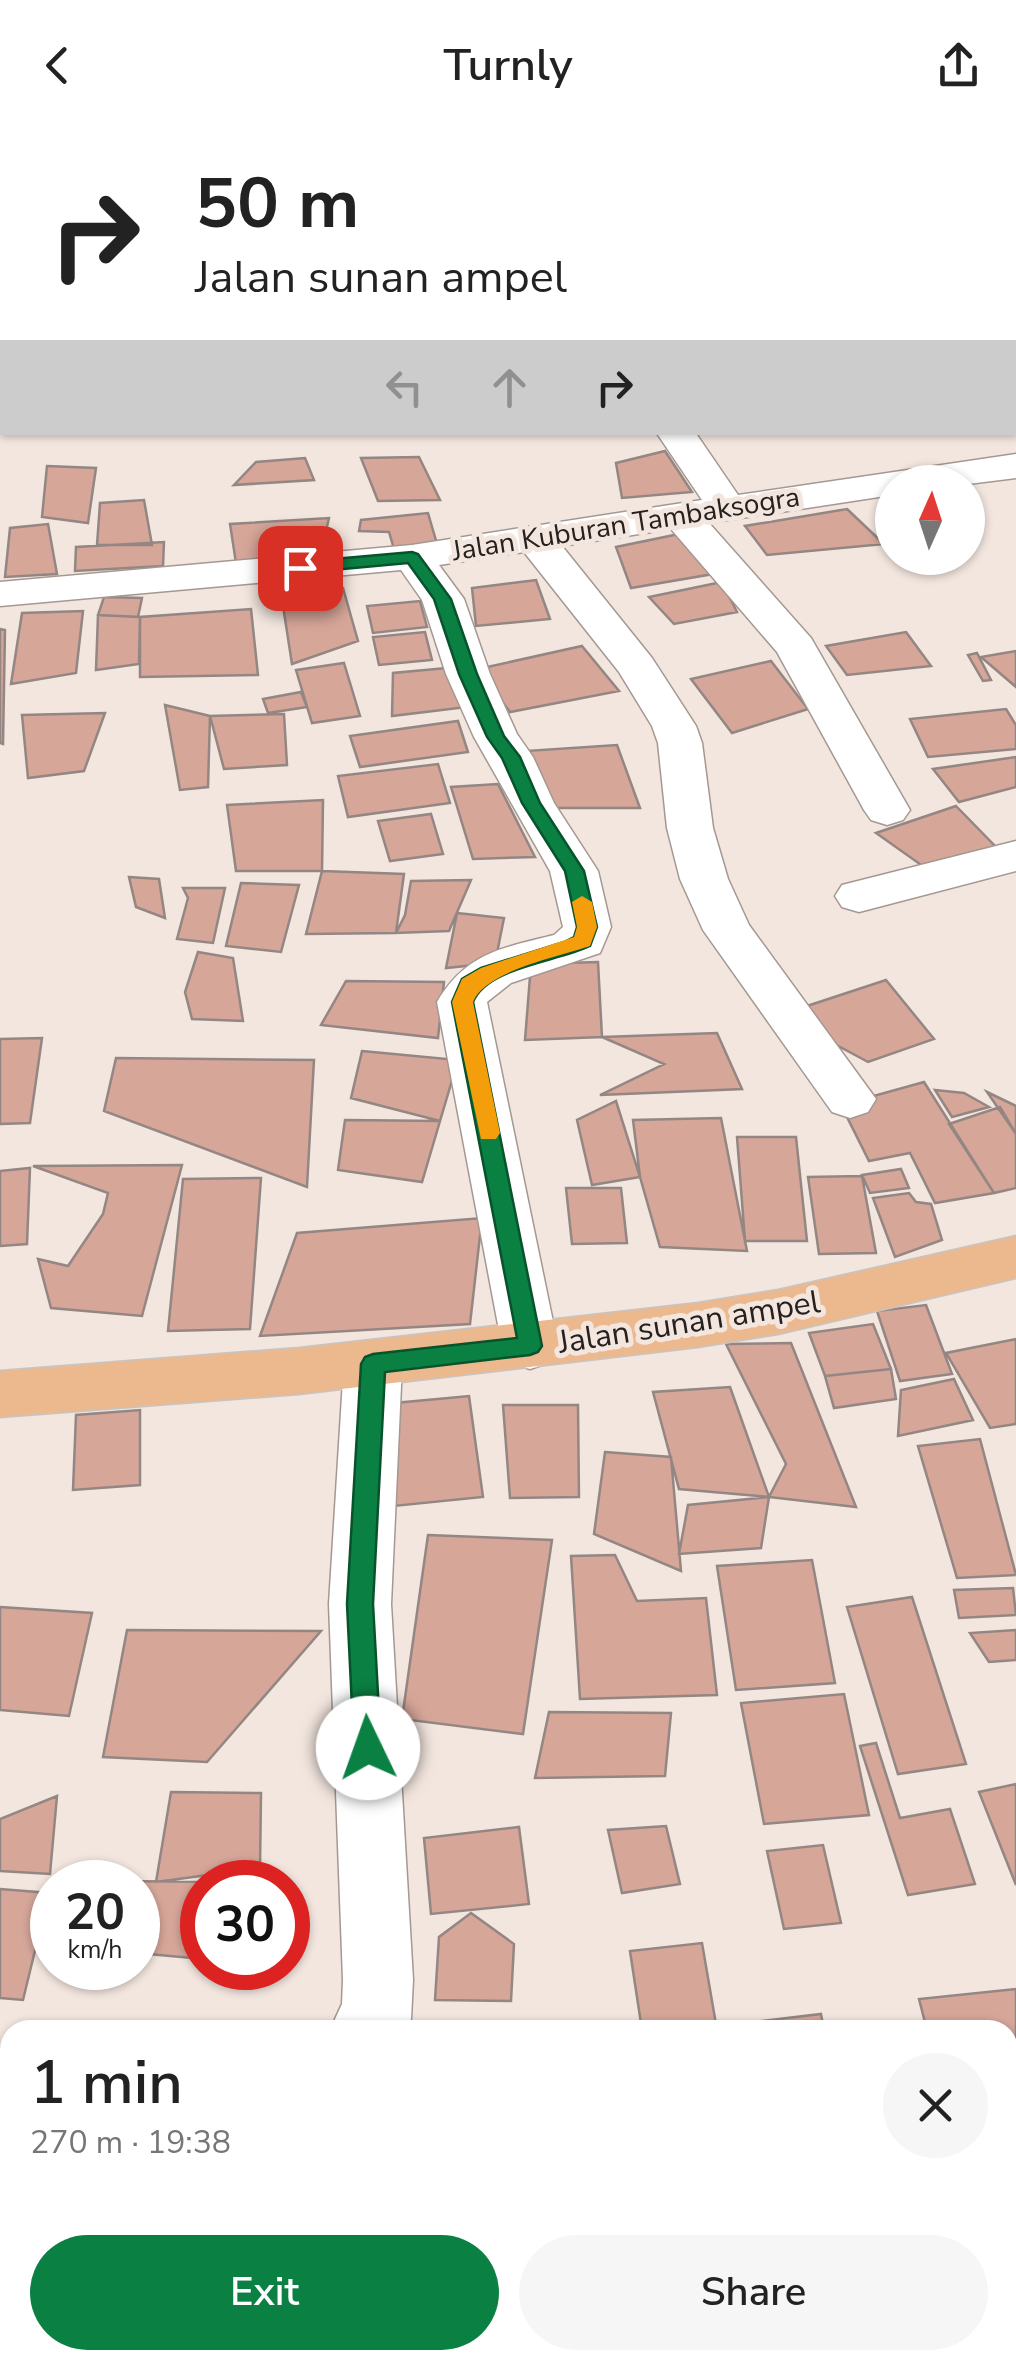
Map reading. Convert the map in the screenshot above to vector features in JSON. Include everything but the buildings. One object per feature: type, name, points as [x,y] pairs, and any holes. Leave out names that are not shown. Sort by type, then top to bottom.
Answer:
[{"type":"main road","name":"Jalan sunan ampel","points":[[0,1394],[373,1364],[530,1346],[778,1312],[1016,1257]]},
{"type":"street","points":[[677,435],[726,506]]},
{"type":"street","name":"Jalan Kuburan Tambaksogra","points":[[985,470],[1016,466]]},
{"type":"street","name":"Jalan Kuburan Tambaksogra","points":[[0,594],[412,558],[875,486]]},
{"type":"street","points":[[680,514],[796,647],[887,810]]},
{"type":"street","points":[[537,541],[637,667],[674,726],[682,756],[690,828],[704,879],[728,930],[850,1099]]},
{"type":"street","points":[[412,558],[442,599],[468,674],[496,737],[574,871],[587,927],[583,942],[488,973],[470,984],[462,1002],[530,1346]]},
{"type":"street","points":[[859,896],[1016,856]]},
{"type":"street","points":[[373,1364],[360,1604],[378,1980],[375,2020]]},
{"type":"slow traffic","points":[[489,1133],[462,1002],[470,984],[488,973],[583,942],[587,927],[582,902]]},
{"type":"route","points":[[300,568],[412,558],[442,599],[468,674],[496,737],[574,871],[587,927],[583,942],[488,973],[470,984],[462,1002],[530,1346],[373,1364],[360,1604],[368,1748]]}]
